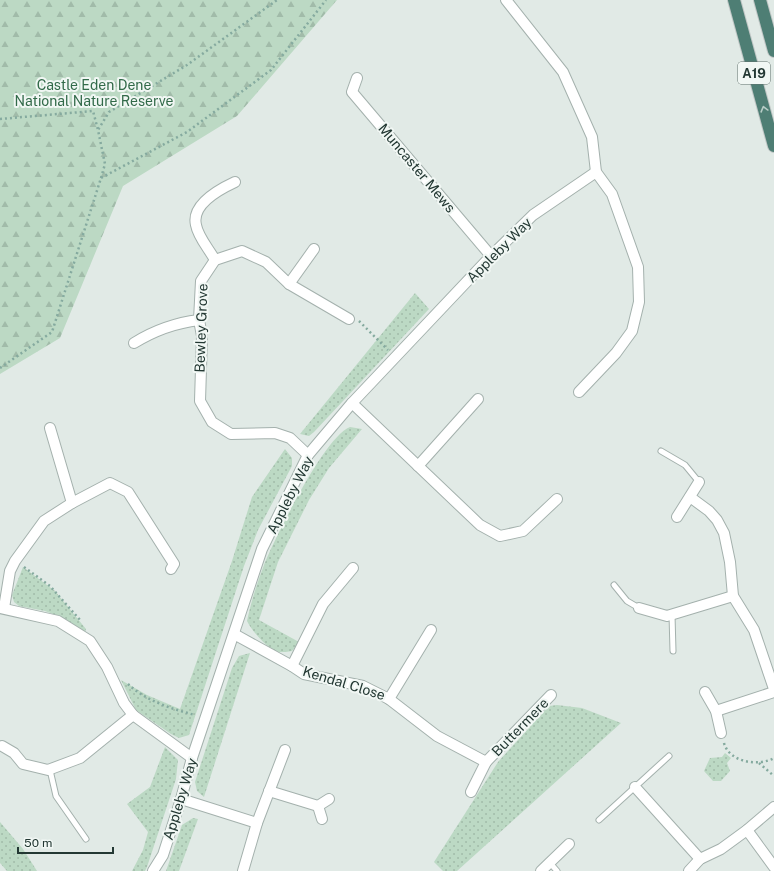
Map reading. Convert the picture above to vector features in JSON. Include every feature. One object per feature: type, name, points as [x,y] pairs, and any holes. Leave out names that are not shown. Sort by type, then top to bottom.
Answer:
[{"type":"highway","name":"A19","points":[[734,0],[774,146]]},
{"type":"highway","name":"A19","points":[[760,0],[774,51]]},
{"type":"street","points":[[506,0],[563,72],[592,137],[596,172],[612,194],[638,267],[639,302],[632,331],[616,353],[579,392]]},
{"type":"street","name":"Muncaster Mews","points":[[357,78],[352,92],[491,256]]},
{"type":"street","name":"Appleby Way","points":[[154,871],[163,854],[181,799],[192,758],[262,549],[308,455],[352,403],[491,256],[533,216],[596,172]]},
{"type":"street","points":[[235,182],[224,187],[210,197],[199,208],[196,216],[197,229],[215,260],[242,251],[266,262],[289,284],[350,319]]},
{"type":"street","points":[[289,284],[314,249]]},
{"type":"street","name":"Bewley Grove","points":[[215,260],[200,281],[199,320],[202,336],[200,401],[212,422],[231,434],[274,433],[290,438],[308,455]]},
{"type":"street","points":[[134,343],[151,332],[171,324],[199,320]]},
{"type":"street","points":[[418,466],[478,399]]},
{"type":"street","points":[[352,403],[480,525],[500,536],[523,531],[557,499]]},
{"type":"street","points":[[50,428],[72,502]]},
{"type":"street","points":[[677,517],[699,482]]},
{"type":"street","points":[[171,569],[174,564],[128,492],[110,483],[72,502],[44,521],[15,561],[10,571],[2,608],[58,621],[90,641],[107,667],[124,703],[133,715],[192,758]]},
{"type":"street","points":[[690,497],[709,511],[717,520],[724,533],[730,562],[733,596],[754,630],[774,690],[716,710]]},
{"type":"street","name":"Kendal Close","points":[[292,666],[323,604],[353,568]]},
{"type":"street","points":[[638,608],[667,616],[733,596]]},
{"type":"street","name":"Kendal Close","points":[[234,634],[304,674],[363,686],[389,699],[430,630]]},
{"type":"street","points":[[705,692],[716,710],[721,733]]},
{"type":"street","name":"Buttermere","points":[[389,699],[437,736],[486,762],[551,695]]},
{"type":"street","points":[[2,746],[14,753],[23,764],[50,770],[80,758],[133,715]]},
{"type":"street","points":[[243,871],[257,822],[285,750]]},
{"type":"street","points":[[471,792],[486,762]]},
{"type":"street","points":[[635,787],[700,859]]},
{"type":"street","points":[[269,791],[318,806],[329,799]]},
{"type":"street","points":[[181,799],[257,822]]},
{"type":"street","points":[[318,806],[322,819]]},
{"type":"street","points":[[689,871],[700,859],[721,850],[748,830],[774,807]]},
{"type":"street","points":[[748,830],[774,867]]},
{"type":"street","points":[[541,871],[569,844]]},
{"type":"lane","points":[[661,451],[685,465],[699,482]]},
{"type":"lane","points":[[614,585],[627,601],[638,608]]},
{"type":"lane","points":[[672,615],[673,651]]},
{"type":"lane","points":[[599,820],[669,756]]},
{"type":"lane","points":[[50,770],[56,796],[86,840]]},
{"type":"lane","points":[[550,863],[557,871]]},
{"type":"path","points":[[98,130],[109,112],[187,65],[277,0]]},
{"type":"path","points":[[101,178],[187,132],[271,70],[324,1]]},
{"type":"path","points":[[0,120],[93,111],[105,164],[52,332],[0,368]]},
{"type":"path","points":[[350,319],[356,318],[395,357]]},
{"type":"path","points":[[721,733],[725,747],[731,756],[739,760],[759,762],[774,758]]},
{"type":"path","points":[[759,762],[774,776]]},
{"type":"green space","name":"Castle Eden Dene National Nature Reserve","points":[[0,0],[337,0],[237,116],[123,186],[60,338],[0,374]]},
{"type":"green space","points":[[415,293],[429,309],[314,432],[309,436],[300,434]]},
{"type":"green space","points":[[350,427],[362,429],[329,468],[309,500],[278,562],[259,620],[299,642],[292,651],[279,652],[260,639],[252,630],[247,621],[254,593],[270,552],[301,490],[327,449],[339,435]]},
{"type":"green space","points":[[285,449],[292,458],[292,466],[258,530],[244,566],[189,735],[179,738],[136,710],[121,680],[147,695],[180,709],[232,561],[252,497]]},
{"type":"green space","points":[[23,567],[55,591],[86,629],[85,632],[58,616],[45,611],[19,606],[14,602],[12,595]]},
{"type":"green space","points":[[250,653],[204,797],[197,791],[195,782],[232,668],[239,656]]},
{"type":"green space","points":[[557,705],[582,708],[621,723],[457,871],[443,871],[434,862],[498,762],[549,706]]},
{"type":"green space","points":[[165,747],[178,760],[176,779],[147,867],[145,871],[132,871],[143,850],[148,832],[127,804],[150,787]]},
{"type":"green space","points":[[725,753],[731,758],[727,763],[730,771],[721,781],[713,781],[704,771],[710,758],[722,757]]},
{"type":"green space","points":[[193,818],[198,819],[179,871],[166,871],[182,825]]},
{"type":"green space","points":[[0,822],[23,849],[37,871],[7,871],[0,863]]}]
